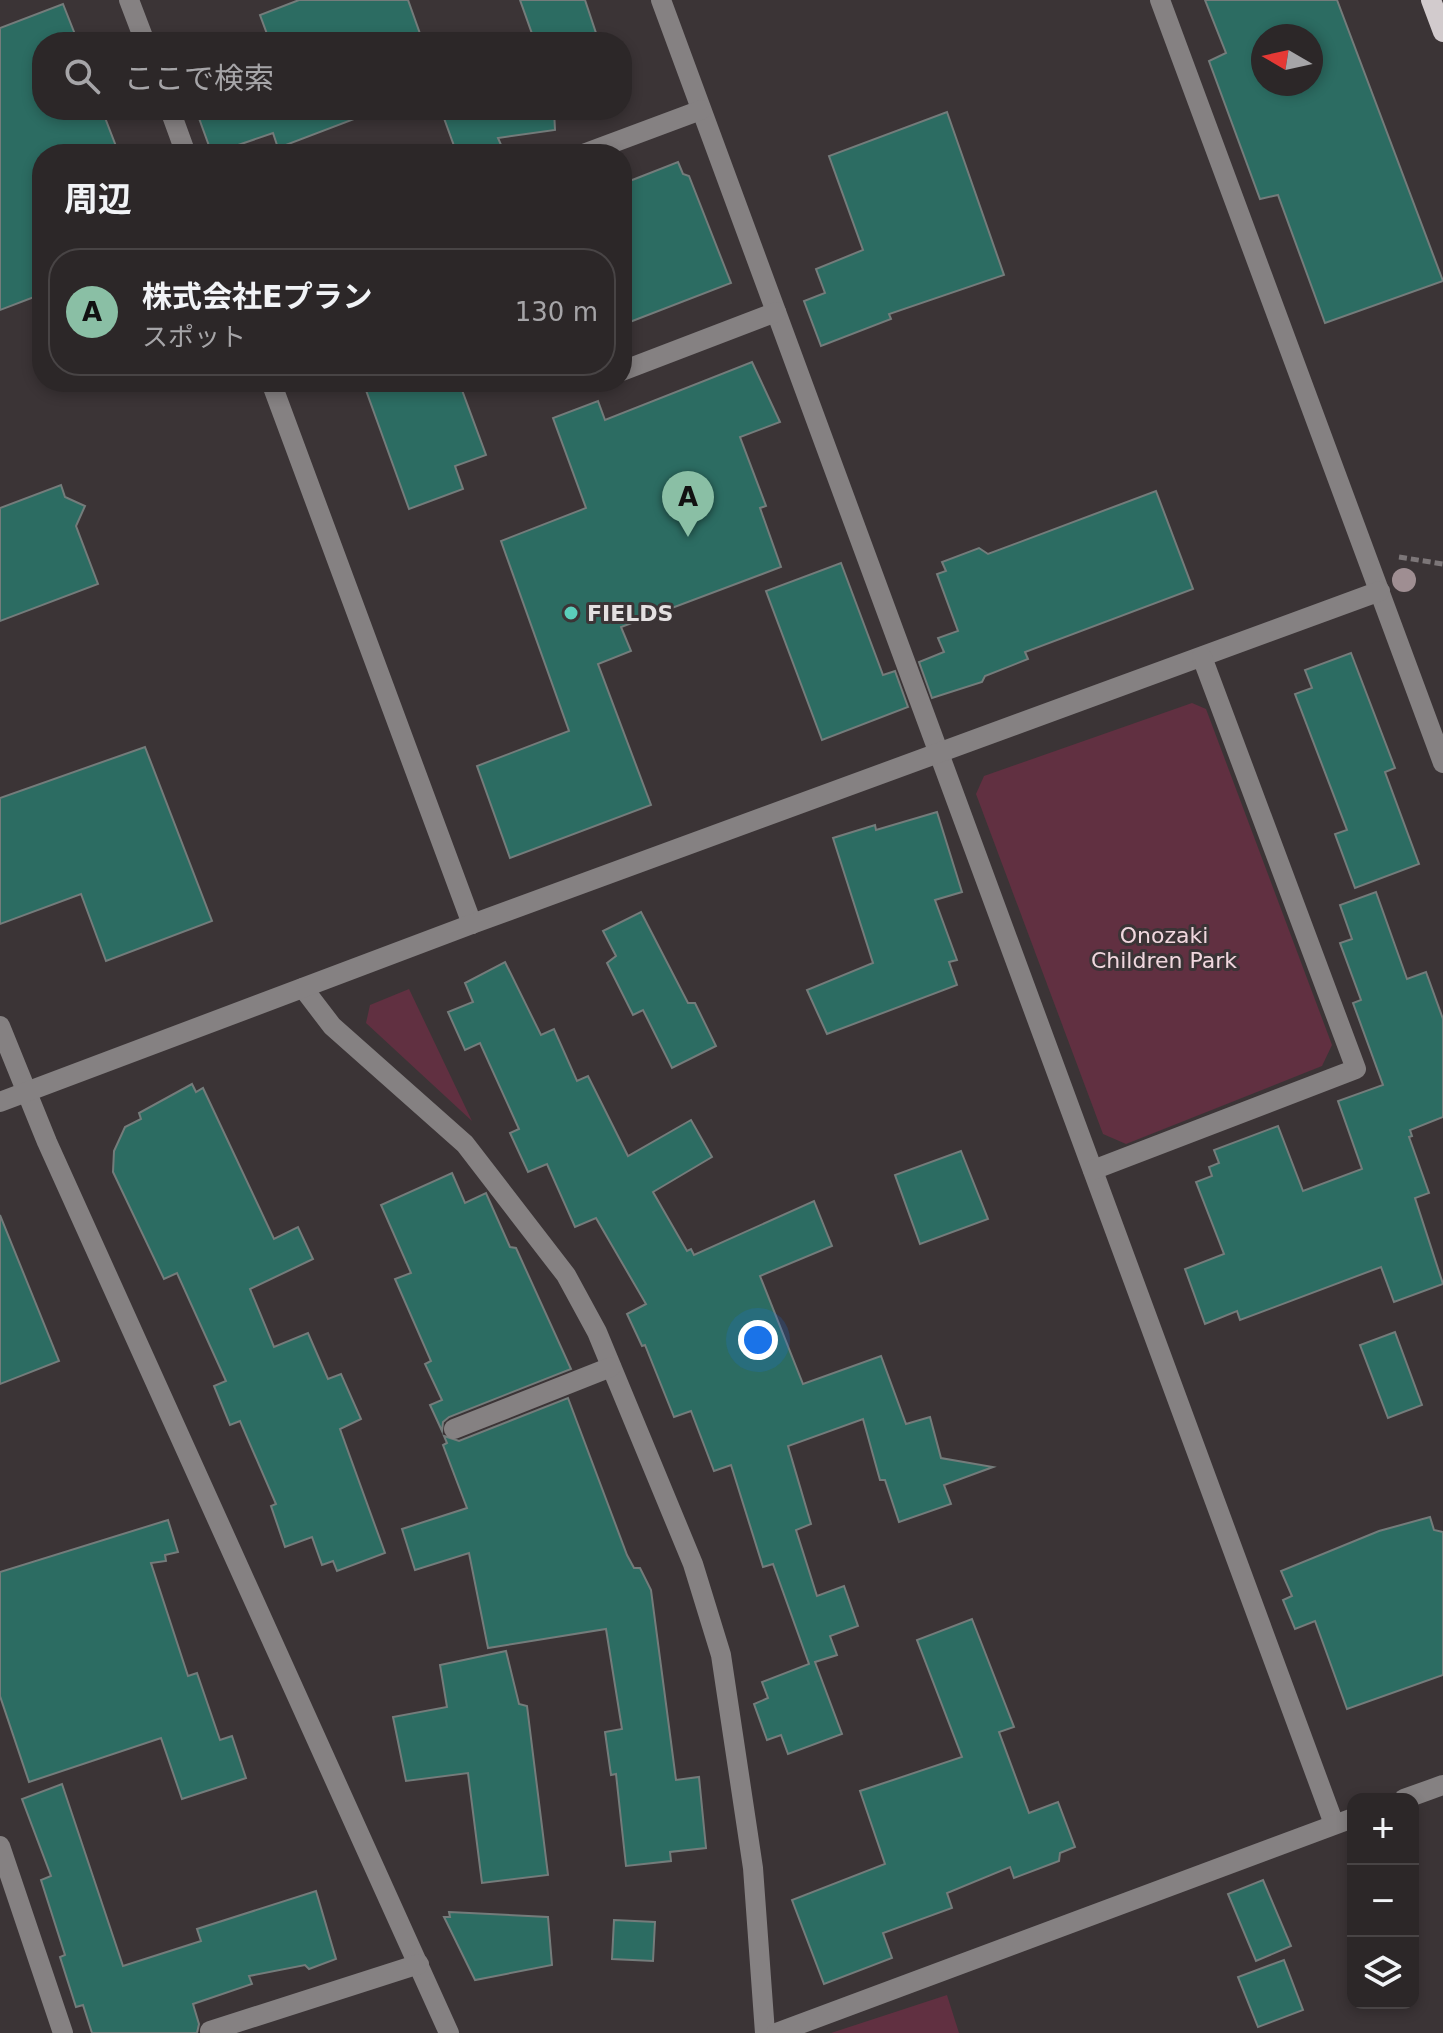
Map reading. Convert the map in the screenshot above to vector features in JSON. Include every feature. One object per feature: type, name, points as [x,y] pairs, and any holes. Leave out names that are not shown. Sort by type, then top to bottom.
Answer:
[{"type":"main road","points":[[1431,0],[1443,32]]},
{"type":"street","points":[[129,0],[141,32]]},
{"type":"street","points":[[661,0],[941,751],[1093,1170],[1344,1821],[776,2033]]},
{"type":"street","points":[[1160,0],[1443,763]]},
{"type":"street","points":[[610,144],[701,110]]},
{"type":"street","points":[[174,120],[182,144]]},
{"type":"street","points":[[632,367],[776,312]]},
{"type":"street","points":[[275,392],[472,924]]},
{"type":"street","points":[[0,1102],[472,924],[1380,591]]},
{"type":"street","points":[[1093,1170],[1356,1069],[1202,657]]},
{"type":"street","points":[[303,988],[332,1026],[465,1144],[566,1275],[611,1367],[693,1564],[721,1655],[753,1868],[765,2033]]},
{"type":"street","points":[[0,1026],[25,1093],[449,2033]]},
{"type":"street","points":[[454,1429],[611,1367]]},
{"type":"street","points":[[1419,1794],[1443,1785]]},
{"type":"street","points":[[0,1846],[63,2033]]},
{"type":"street","points":[[210,2031],[419,1964]]},
{"type":"path","points":[[1397,557],[1443,564]]},
{"type":"green space","name":"Onozaki Children Park","points":[[1192,703],[1206,709],[1332,1045],[1322,1066],[1126,1144],[1103,1134],[976,794],[984,776]]},
{"type":"green space","points":[[409,989],[472,1121],[366,1023],[370,1005]]},
{"type":"green space","points":[[947,1995],[959,2033],[831,2033]]},
{"type":"building","points":[[299,0],[408,0],[419,32],[266,32],[260,15]]},
{"type":"building","points":[[520,0],[585,0],[596,32],[531,32]]},
{"type":"building","points":[[1205,0],[1337,0],[1443,281],[1325,323],[1278,195],[1260,199],[1209,61],[1226,53]]},
{"type":"building","points":[[63,4],[74,32],[32,32],[32,120],[106,120],[115,144],[32,144],[32,298],[0,310],[0,28]]},
{"type":"building","points":[[947,112],[1004,275],[889,314],[891,319],[821,346],[804,301],[825,293],[816,269],[863,250],[829,156]]},
{"type":"building","points":[[200,120],[352,120],[289,144],[277,144],[273,133],[241,144],[208,144]]},
{"type":"building","points":[[445,120],[554,120],[555,130],[498,138],[501,144],[453,144]]},
{"type":"building","points":[[678,162],[683,174],[689,176],[731,283],[632,321],[632,180]]},
{"type":"building","points":[[752,362],[780,422],[740,437],[766,506],[760,508],[781,567],[621,627],[631,651],[598,664],[651,805],[510,858],[477,766],[569,731],[501,541],[586,508],[553,418],[598,401],[605,420]]},
{"type":"building","points":[[367,392],[463,392],[486,455],[455,466],[463,489],[409,509]]},
{"type":"building","points":[[61,485],[65,497],[85,506],[76,526],[98,584],[0,621],[0,508]]},
{"type":"building","points":[[1156,491],[1193,589],[1025,652],[1028,659],[985,676],[982,682],[932,698],[919,662],[944,652],[938,638],[958,631],[937,574],[946,571],[942,562],[979,548],[988,554]]},
{"type":"building","points":[[841,563],[883,675],[895,671],[908,707],[822,740],[766,591]]},
{"type":"building","points":[[1351,653],[1395,768],[1385,772],[1419,864],[1355,888],[1335,834],[1347,830],[1295,694],[1312,688],[1305,670]]},
{"type":"building","points":[[145,747],[212,921],[106,961],[81,894],[0,924],[0,798]]},
{"type":"building","points":[[937,812],[962,892],[935,900],[957,960],[949,962],[957,985],[827,1034],[807,990],[873,963],[833,838],[875,825],[876,830]]},
{"type":"building","points":[[1376,892],[1407,979],[1426,972],[1443,1019],[1443,1117],[1410,1130],[1412,1136],[1409,1137],[1429,1193],[1415,1198],[1443,1284],[1394,1302],[1381,1267],[1240,1320],[1237,1311],[1205,1324],[1185,1269],[1224,1254],[1196,1182],[1212,1176],[1209,1167],[1219,1163],[1214,1150],[1278,1126],[1303,1191],[1362,1169],[1338,1101],[1383,1085],[1353,1003],[1361,1000],[1340,943],[1352,939],[1340,905]]},
{"type":"building","points":[[641,912],[688,1003],[695,1003],[716,1046],[672,1068],[643,1010],[633,1015],[607,963],[616,956],[603,931]]},
{"type":"building","points":[[505,962],[541,1035],[554,1029],[577,1081],[588,1076],[628,1156],[691,1120],[712,1157],[653,1192],[687,1251],[691,1249],[694,1255],[814,1201],[832,1246],[760,1276],[803,1384],[881,1356],[906,1424],[930,1417],[941,1458],[993,1467],[944,1485],[951,1504],[899,1522],[885,1480],[880,1480],[863,1419],[788,1446],[811,1524],[796,1530],[817,1596],[844,1586],[858,1626],[830,1636],[837,1655],[815,1662],[842,1734],[788,1754],[781,1735],[767,1740],[754,1704],[768,1698],[762,1682],[809,1664],[773,1564],[763,1567],[731,1465],[714,1471],[691,1411],[674,1417],[645,1345],[642,1346],[627,1314],[646,1304],[596,1218],[575,1227],[547,1164],[528,1172],[510,1133],[519,1129],[480,1043],[465,1050],[448,1012],[473,1002],[465,983]]},
{"type":"building","points":[[192,1084],[196,1092],[203,1088],[274,1239],[298,1227],[313,1259],[250,1289],[274,1347],[308,1333],[328,1379],[341,1374],[361,1419],[340,1429],[385,1553],[337,1571],[333,1561],[322,1565],[312,1537],[285,1547],[271,1506],[276,1504],[240,1421],[230,1425],[214,1386],[226,1381],[177,1273],[164,1279],[113,1172],[114,1151],[125,1127],[141,1119],[139,1113]]},
{"type":"building","points":[[961,1151],[988,1219],[920,1244],[895,1175]]},
{"type":"building","points":[[452,1173],[465,1203],[486,1193],[510,1247],[516,1248],[571,1369],[449,1417],[443,1422],[442,1431],[430,1405],[442,1400],[425,1364],[431,1361],[395,1279],[411,1273],[381,1205]]},
{"type":"building","points":[[0,1215],[59,1361],[0,1384]]},
{"type":"building","points":[[1395,1332],[1422,1405],[1388,1418],[1360,1345]]},
{"type":"building","points":[[568,1398],[627,1555],[634,1568],[640,1568],[651,1590],[676,1780],[699,1777],[706,1848],[670,1852],[671,1861],[626,1866],[616,1774],[611,1775],[605,1732],[622,1729],[606,1629],[488,1648],[469,1553],[415,1570],[402,1529],[467,1508],[443,1445],[447,1443],[444,1436],[459,1441]]},
{"type":"building","points":[[1430,1517],[1434,1530],[1443,1532],[1443,1675],[1347,1709],[1315,1621],[1295,1629],[1283,1600],[1292,1596],[1281,1571],[1379,1531]]},
{"type":"building","points":[[168,1520],[178,1552],[165,1555],[166,1561],[151,1563],[188,1676],[197,1673],[220,1740],[232,1736],[246,1778],[182,1799],[161,1738],[29,1782],[0,1696],[0,1572]]},
{"type":"building","points":[[972,1619],[1014,1727],[999,1732],[1029,1813],[1058,1802],[1075,1847],[1060,1853],[1059,1861],[1014,1878],[1010,1867],[947,1893],[952,1908],[883,1933],[892,1958],[824,1984],[792,1900],[885,1864],[860,1791],[962,1757],[917,1640]]},
{"type":"building","points":[[506,1651],[519,1704],[527,1706],[548,1875],[482,1883],[468,1773],[406,1781],[393,1717],[447,1707],[440,1665]]},
{"type":"building","points":[[62,1784],[123,1966],[201,1941],[197,1929],[316,1891],[336,1959],[309,1969],[305,1965],[249,1976],[252,1984],[193,2004],[199,2024],[197,2033],[92,2033],[83,2005],[76,2007],[60,1957],[65,1955],[41,1880],[51,1876],[22,1799]]},
{"type":"building","points":[[1263,1880],[1291,1946],[1256,1961],[1228,1894]]},
{"type":"building","points":[[449,1912],[548,1917],[552,1965],[475,1980],[444,1917],[450,1917]]},
{"type":"building","points":[[614,1920],[655,1922],[653,1961],[612,1959]]},
{"type":"building","points":[[1284,1960],[1303,2010],[1258,2027],[1238,1977]]},
{"type":"place","name":"株式会社Eプラン","points":[[688,537]]},
{"type":"place","name":"FIELDS","points":[[571,613]]}]
